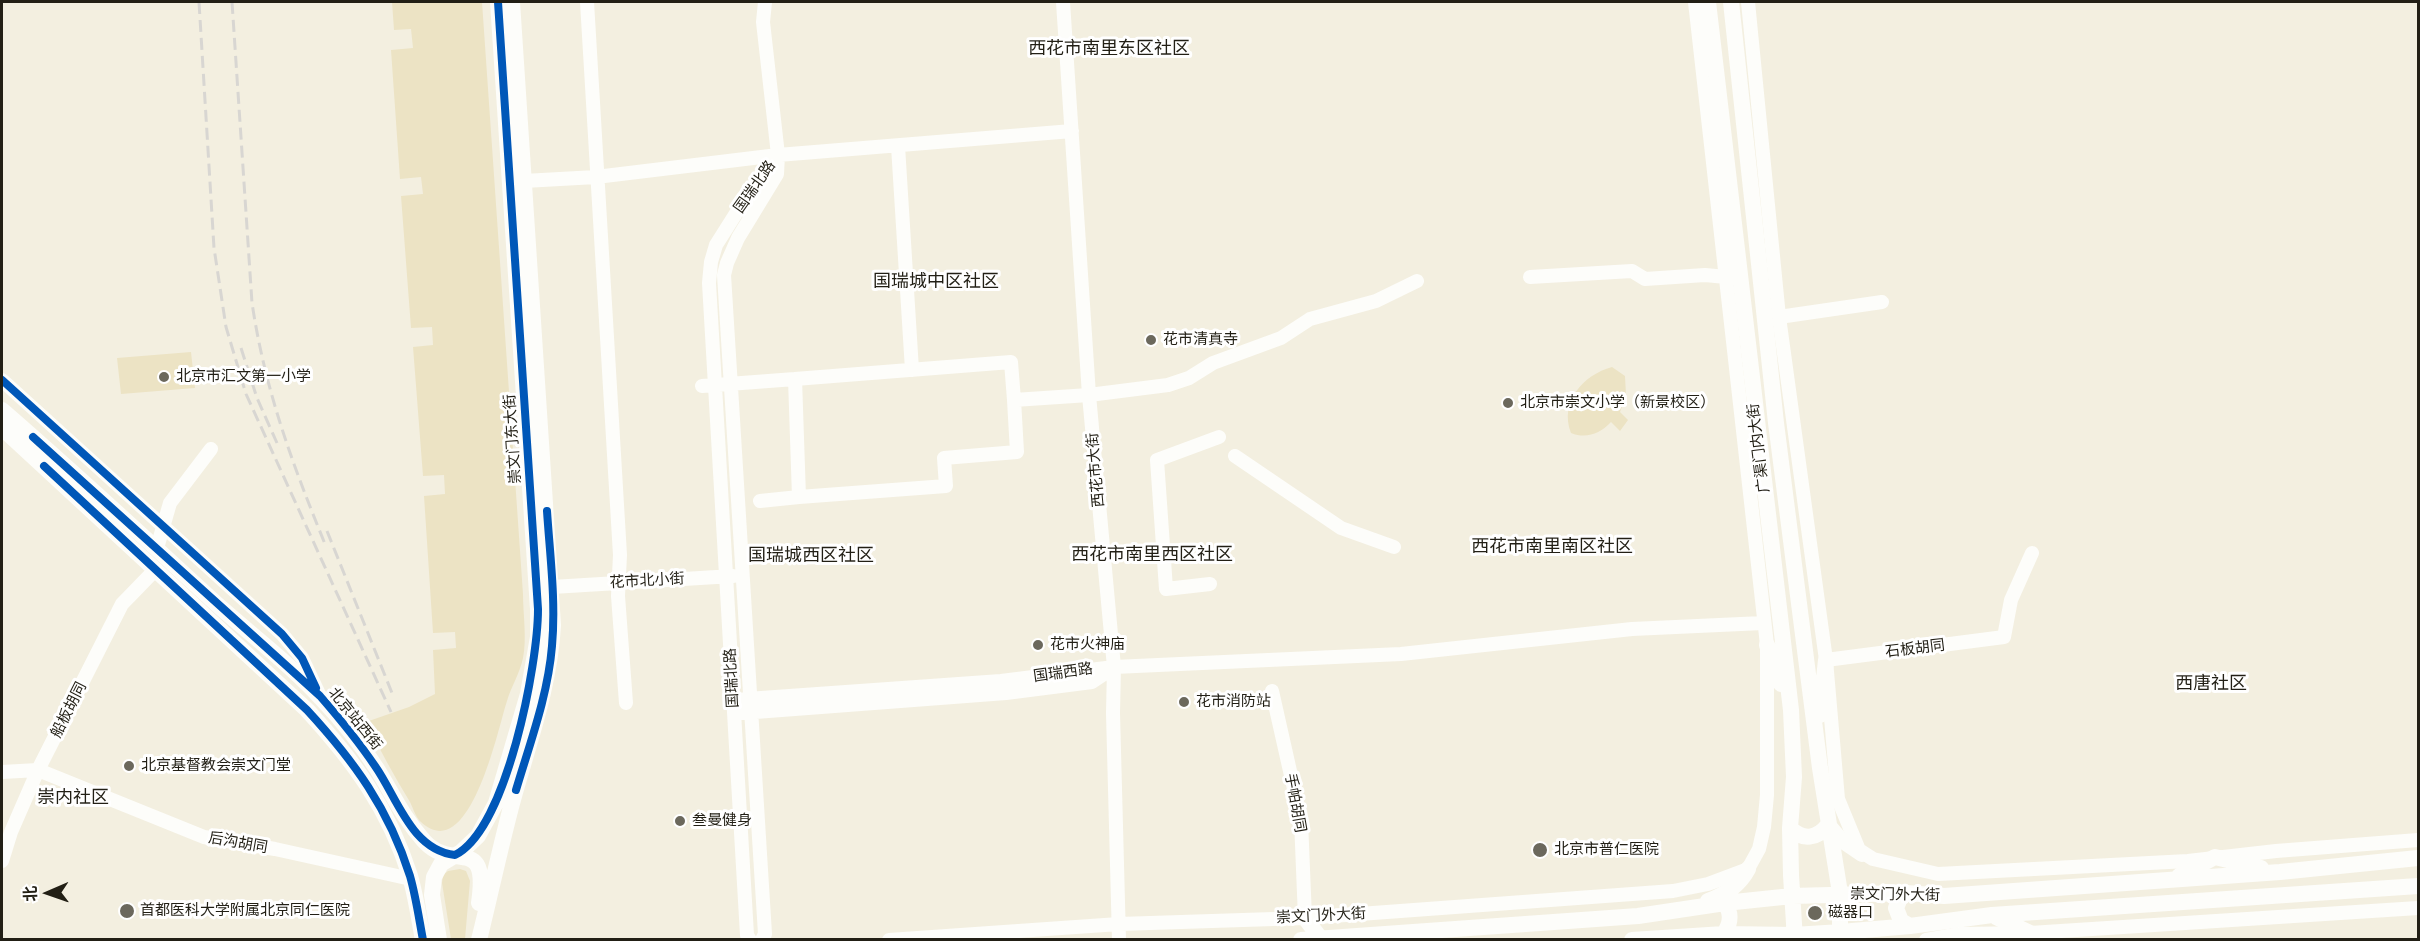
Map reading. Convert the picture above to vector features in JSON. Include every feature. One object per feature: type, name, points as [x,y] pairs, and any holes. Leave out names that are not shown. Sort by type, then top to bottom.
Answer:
[{"type":"main road","name":"崇文门东大街","points":[[455,855],[478,836],[496,803],[528,694],[538,637],[498,2]]},
{"type":"main road","name":"崇文门东大街","points":[[479,939],[549,668],[553,625],[512,2]]},
{"type":"main road","name":"广渠门内大街","points":[[1708,2],[1791,710],[1794,777],[1790,828],[1795,937]]},
{"type":"main road","name":"广渠门内大街","points":[[1731,2],[1776,423],[1828,825],[1840,893],[1840,936]]},
{"type":"main road","name":"北京站西街","points":[[2,410],[320,696],[353,734],[377,769],[401,813],[426,843],[442,853],[455,855]]},
{"type":"main road","name":"北京站西街","points":[[2,428],[307,710],[341,747],[380,804],[399,842],[411,879],[423,939]]},
{"type":"main road","points":[[1767,645],[1791,710]]},
{"type":"main road","points":[[1817,740],[1826,660]]},
{"type":"main road","points":[[1790,828],[1798,837],[1804,838],[1821,833],[1828,825],[1840,838],[1862,854]]},
{"type":"main road","name":"崇文门东大街","points":[[455,855],[476,862],[481,870],[479,939]]},
{"type":"main road","points":[[439,939],[432,886],[437,869],[448,858],[455,855]]},
{"type":"main road","points":[[2174,879],[2215,857],[2280,872]]},
{"type":"main road","name":"崇文门外大街","points":[[1300,939],[1638,916],[1792,896],[1907,892],[1944,896],[2280,872],[2418,858]]},
{"type":"main road","points":[[1687,909],[1715,898],[1733,887],[1742,879],[1748,868]]},
{"type":"main road","name":"崇文门外大街","points":[[1632,939],[1724,934],[1795,937],[1912,933],[1940,922],[1992,915],[2418,886]]},
{"type":"main road","points":[[1907,892],[1900,898],[1896,908],[1901,921],[1912,933]]},
{"type":"main road","points":[[1724,934],[1731,916],[1725,903]]},
{"type":"main road","points":[[1992,915],[2030,933]]},
{"type":"main road","points":[[1305,918],[1321,939]]},
{"type":"street","points":[[587,2],[620,555],[619,582],[626,703]]},
{"type":"street","points":[[765,2],[763,22],[778,155]]},
{"type":"street","name":"西花市大街","points":[[1063,2],[1089,395],[1114,667],[1113,713],[1119,939]]},
{"type":"street","name":"广渠门内大街","points":[[1695,2],[1767,645],[1767,795],[1759,849],[1748,868]]},
{"type":"street","points":[[1748,2],[1779,317],[1826,660],[1839,799],[1854,842],[1862,854],[1873,859],[1938,874],[2019,871],[2418,840]]},
{"type":"street","points":[[524,181],[596,177],[778,155],[1072,131]]},
{"type":"street","points":[[898,146],[912,370]]},
{"type":"street","name":"国瑞北路","points":[[762,939],[765,934],[724,275],[738,238],[777,174],[778,155]]},
{"type":"street","name":"国瑞北路","points":[[750,939],[747,935],[726,577],[708,385],[709,294],[711,262],[721,237],[759,177],[778,155]]},
{"type":"street","points":[[1530,277],[1632,271],[1645,279],[1705,275],[1726,277]]},
{"type":"street","points":[[1014,400],[1089,395],[1168,385],[1189,378],[1213,363],[1281,338],[1310,319],[1377,301],[1417,281]]},
{"type":"street","points":[[1779,317],[1882,302]]},
{"type":"street","points":[[708,385],[1011,362],[1017,452],[944,458],[946,486],[760,501]]},
{"type":"street","points":[[795,379],[800,497]]},
{"type":"street","points":[[2,380],[282,634],[302,658],[320,696]]},
{"type":"street","name":"北京站西街","points":[[2,402],[33,437]]},
{"type":"street","points":[[1210,584],[1166,589],[1157,460],[1219,437]]},
{"type":"street","points":[[157,548],[170,503],[211,449]]},
{"type":"street","points":[[1235,456],[1341,528],[1394,548]]},
{"type":"street","name":"石板胡同","points":[[1826,660],[2004,637],[2011,600],[2032,552]]},
{"type":"street","name":"船板胡同","points":[[2,861],[11,832],[38,770],[122,604],[156,569]]},
{"type":"street","name":"花市北小街","points":[[552,587],[741,576]]},
{"type":"street","points":[[1114,667],[1401,654],[1632,629],[1763,623]]},
{"type":"street","name":"国瑞西路","points":[[734,706],[1017,692],[1092,682],[1114,667]]},
{"type":"street","name":"手帕胡同","points":[[1272,691],[1301,820],[1305,918]]},
{"type":"street","points":[[2,772],[38,770]]},
{"type":"street","name":"后沟胡同","points":[[38,770],[204,837],[275,849],[411,879]]},
{"type":"street","name":"崇文门外大街","points":[[889,939],[1119,924],[1305,918],[1673,891],[1708,884],[1748,868]]},
{"type":"street","points":[[1926,939],[2030,933],[2062,935],[2418,908]]},
{"type":"shaded area","points":[[392,2],[482,2],[523,594],[525,635],[523,658],[507,701],[489,763],[467,811],[454,826],[438,831],[418,818],[366,722],[409,707],[435,694],[433,650],[456,648],[455,632],[433,633],[424,496],[445,494],[444,475],[423,476],[413,347],[433,345],[432,327],[411,328],[401,196],[423,194],[421,177],[400,179],[391,50],[413,48],[411,29],[394,30]]},
{"type":"shaded area","points":[[191,352],[195,388],[121,394],[117,358]]},
{"type":"shaded area","points":[[1612,367],[1625,376],[1626,395],[1620,412],[1628,420],[1620,431],[1611,422],[1602,430],[1592,434],[1582,436],[1571,433],[1568,411],[1576,391],[1592,376]]},
{"type":"shaded area","points":[[460,869],[466,871],[470,881],[465,939],[451,939],[442,883],[443,875],[448,871]]},
{"type":"railway","points":[[199,2],[214,248],[226,327],[246,394],[391,712]]},
{"type":"railway","points":[[232,2],[252,303],[264,366],[281,426],[325,544]]},
{"type":"railway","points":[[241,348],[257,398],[277,443]]},
{"type":"railway","points":[[327,531],[394,698]]},
{"type":"cycle path","points":[[33,437],[320,696],[375,766],[416,833],[440,851],[455,855],[473,839],[490,813],[516,743],[532,667],[538,609],[498,2]]},
{"type":"cycle path","points":[[2,380],[282,634],[302,658],[316,688]]},
{"type":"cycle path","points":[[44,466],[307,710],[340,748],[381,807],[392,829],[410,876],[423,940]]},
{"type":"cycle path","points":[[516,790],[543,701],[550,664],[553,595],[547,511]]},
{"type":"place","name":"花市清真寺","points":[[1151,340]]},
{"type":"place","name":"北京市汇文第一小学","points":[[164,377]]},
{"type":"place","name":"北京市崇文小学（新景校区）","points":[[1508,403]]},
{"type":"place","name":"花市火神庙","points":[[1038,645]]},
{"type":"place","name":"花市消防站","points":[[1184,702]]},
{"type":"place","name":"北京基督教会崇文门堂","points":[[129,766]]},
{"type":"place","name":"叁曼健身","points":[[680,821]]},
{"type":"place","name":"北京市普仁医院","points":[[1540,850]]},
{"type":"place","name":"首都医科大学附属北京同仁医院","points":[[127,911]]},
{"type":"place","name":"磁器口","points":[[1815,913]]},
{"type":"district","name":"西花市南里东区社区","points":[[1109,49]]},
{"type":"district","name":"国瑞城中区社区","points":[[936,282]]},
{"type":"district","name":"西花市南里南区社区","points":[[1552,547]]},
{"type":"district","name":"西花市南里西区社区","points":[[1152,555]]},
{"type":"district","name":"国瑞城西区社区","points":[[811,556]]},
{"type":"district","name":"西唐社区","points":[[2211,684]]},
{"type":"district","name":"崇内社区","points":[[73,798]]}]
